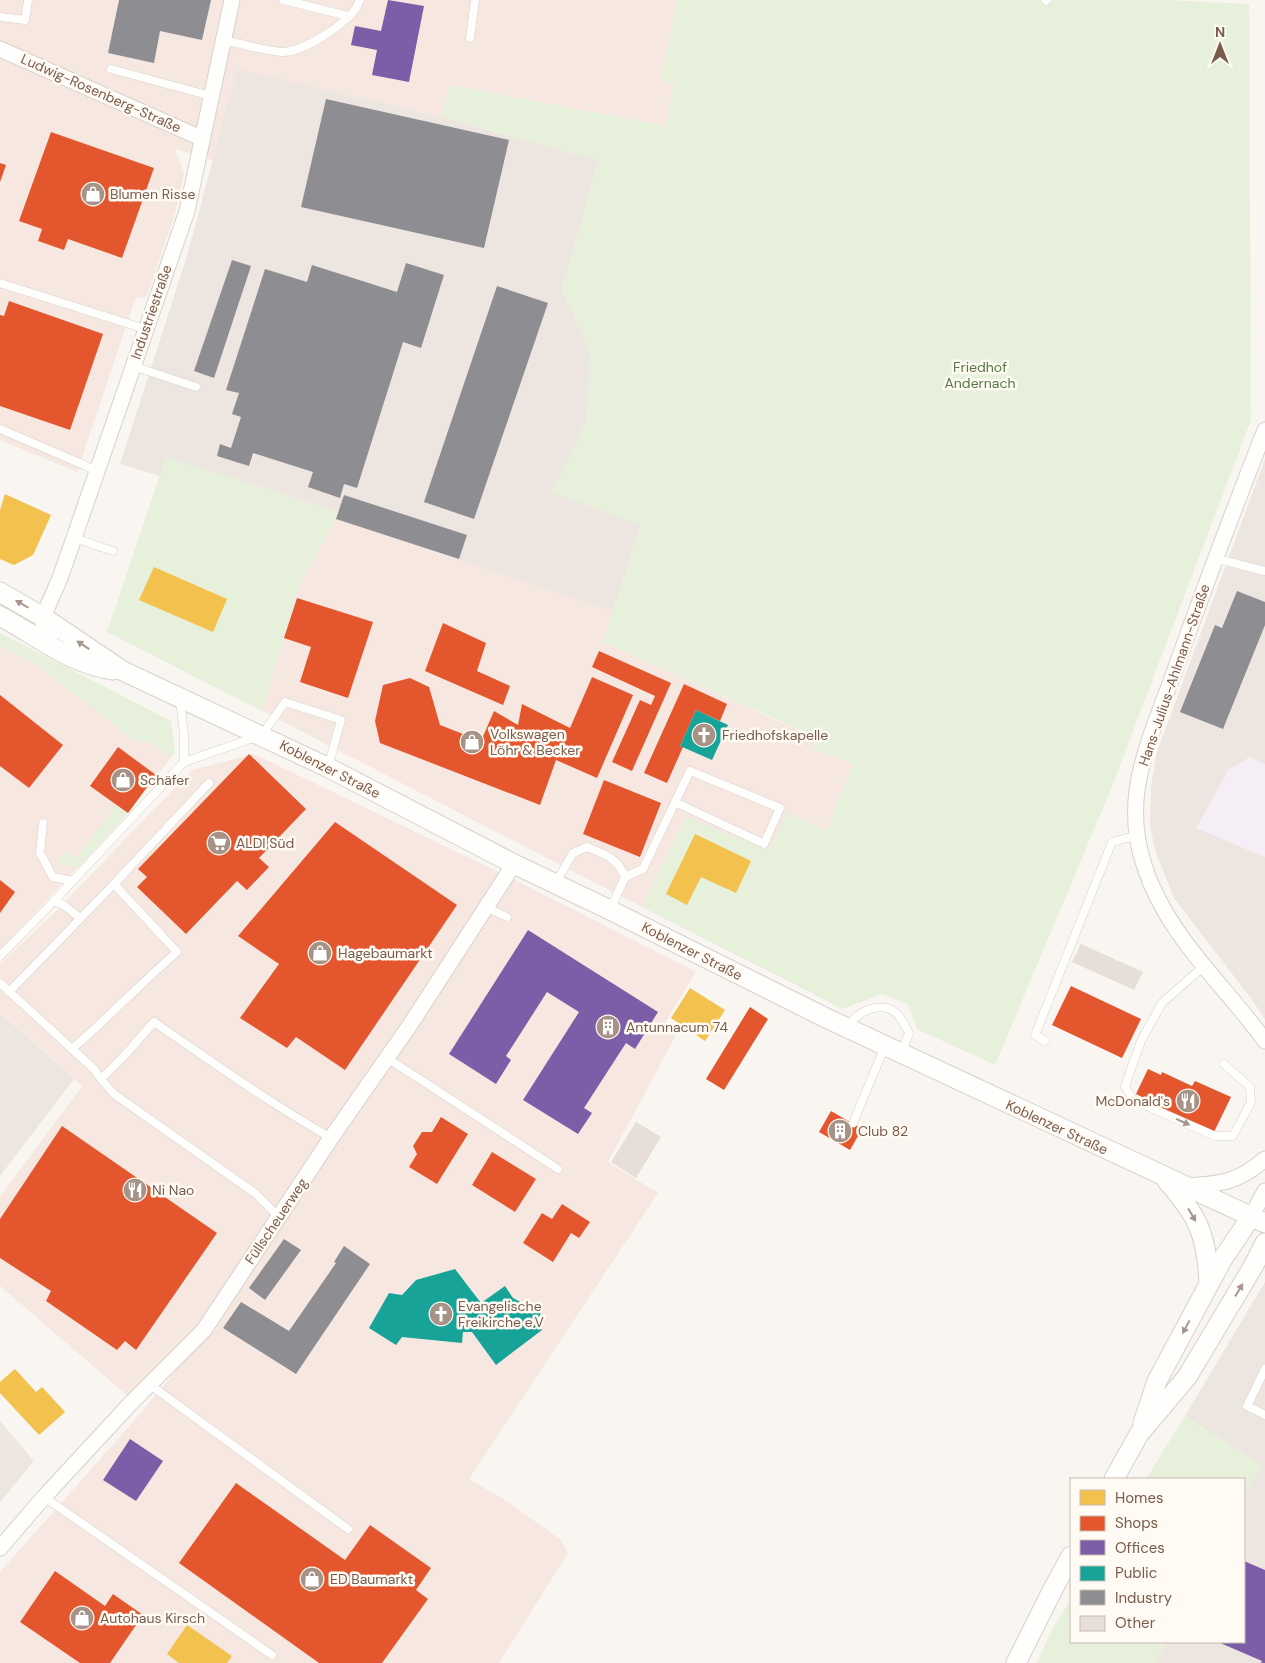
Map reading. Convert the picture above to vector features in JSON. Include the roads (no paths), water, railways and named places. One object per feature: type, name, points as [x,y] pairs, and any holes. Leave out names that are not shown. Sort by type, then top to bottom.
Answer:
[{"type":"street","name":"Industriestraße","points":[[43,617],[60,578],[98,471],[186,211],[232,0]]},
{"type":"street","name":"Ludwig-Rosenberg-Straße","points":[[0,49],[201,138]]},
{"type":"street","name":"Hans-Julius-Ahlmann-Straße","points":[[1265,430],[1214,558],[1146,752],[1137,789],[1136,803],[1138,835],[1143,864],[1161,904],[1171,922],[1204,966],[1265,1041]]},
{"type":"street","name":"Koblenzer Straße","points":[[0,592],[43,617],[83,646],[110,661],[123,671],[327,767],[514,864],[847,1028],[1258,1220]]},
{"type":"street","name":"Koblenzer Straße","points":[[3,617],[55,650],[93,666],[123,671]]},
{"type":"street","points":[[3,617],[32,623],[43,617],[45,630],[55,650]]},
{"type":"street","name":"Füllscheuerweg","points":[[0,1548],[44,1497],[149,1384],[204,1330],[331,1138],[387,1058],[514,864]]},
{"type":"street","points":[[1184,1186],[1237,1179],[1265,1159]]},
{"type":"street","points":[[1163,1176],[1183,1200],[1202,1234],[1207,1250],[1209,1284]]},
{"type":"street","points":[[1115,1478],[1139,1434],[1157,1381],[1234,1240],[1258,1220],[1265,1191]]},
{"type":"street","points":[[1139,1434],[1187,1376],[1265,1243]]},
{"type":"street","points":[[1016,1663],[1070,1558]]},
{"type":"lane","points":[[0,17],[25,20],[28,0]]},
{"type":"lane","points":[[284,0],[348,16]]},
{"type":"lane","points":[[223,40],[282,52],[300,48],[322,37],[348,16],[360,0]]},
{"type":"lane","points":[[470,38],[475,0]]},
{"type":"lane","points":[[110,69],[211,96]]},
{"type":"lane","points":[[0,283],[145,329]]},
{"type":"lane","points":[[133,366],[196,387]]},
{"type":"lane","points":[[0,429],[98,471]]},
{"type":"lane","points":[[74,538],[113,551]]},
{"type":"lane","points":[[1214,558],[1265,571]]},
{"type":"lane","points":[[180,697],[184,735],[184,762]]},
{"type":"lane","points":[[0,956],[73,882],[184,762],[262,735],[284,702],[341,720],[327,767]]},
{"type":"lane","points":[[610,910],[625,877],[642,869],[674,802],[690,771],[780,808],[764,844],[674,802]]},
{"type":"lane","points":[[9,992],[209,783]]},
{"type":"lane","points":[[43,822],[40,853],[53,877],[73,882]]},
{"type":"lane","points":[[1045,1041],[1034,1035],[1112,842],[1138,835]]},
{"type":"lane","points":[[555,884],[572,853],[587,847],[610,856],[622,868],[625,877]]},
{"type":"lane","points":[[72,1049],[108,1017],[143,981],[177,952],[114,884]]},
{"type":"lane","points":[[54,901],[65,906],[80,918]]},
{"type":"lane","points":[[486,907],[507,917]]},
{"type":"lane","points":[[1204,966],[1162,1003],[1141,1041],[1125,1086],[1133,1100],[1215,1136],[1234,1136],[1251,1102],[1250,1087],[1224,1064]]},
{"type":"lane","points":[[0,983],[94,1069],[114,1094],[256,1194],[280,1217]]},
{"type":"lane","points":[[847,1028],[853,1019],[874,1007],[893,1010],[909,1033],[893,1050],[852,1123]]},
{"type":"lane","points":[[101,1079],[154,1022],[224,1071],[331,1138]]},
{"type":"lane","points":[[387,1058],[558,1169]]},
{"type":"lane","points":[[1265,1369],[1246,1406],[1265,1415]]},
{"type":"lane","points":[[149,1384],[348,1529]]},
{"type":"lane","points":[[44,1497],[272,1655]]},
{"type":"place","name":"Blumen Risse","points":[[93,194]]},
{"type":"place","name":"Friedhofskapelle","points":[[704,735]]},
{"type":"place","name":"Volkswagen Löhr & Becker","points":[[472,742]]},
{"type":"place","name":"Schäfer","points":[[123,780]]},
{"type":"place","name":"ALDI Süd","points":[[219,843]]},
{"type":"place","name":"Hagebaumarkt","points":[[320,953]]},
{"type":"place","name":"Antunnacum 74","points":[[608,1027]]},
{"type":"place","name":"McDonald's","points":[[1188,1101]]},
{"type":"place","name":"Club 82","points":[[840,1131]]},
{"type":"place","name":"Ni Nao","points":[[135,1190]]},
{"type":"place","name":"Evangelische Freikirche e.V","points":[[441,1314]]},
{"type":"place","name":"ED Baumarkt","points":[[312,1579]]},
{"type":"place","name":"Autohaus Kirsch","points":[[82,1618]]},
{"type":"park label","name":"Friedhof Andernach","points":[[980,376]]}]
